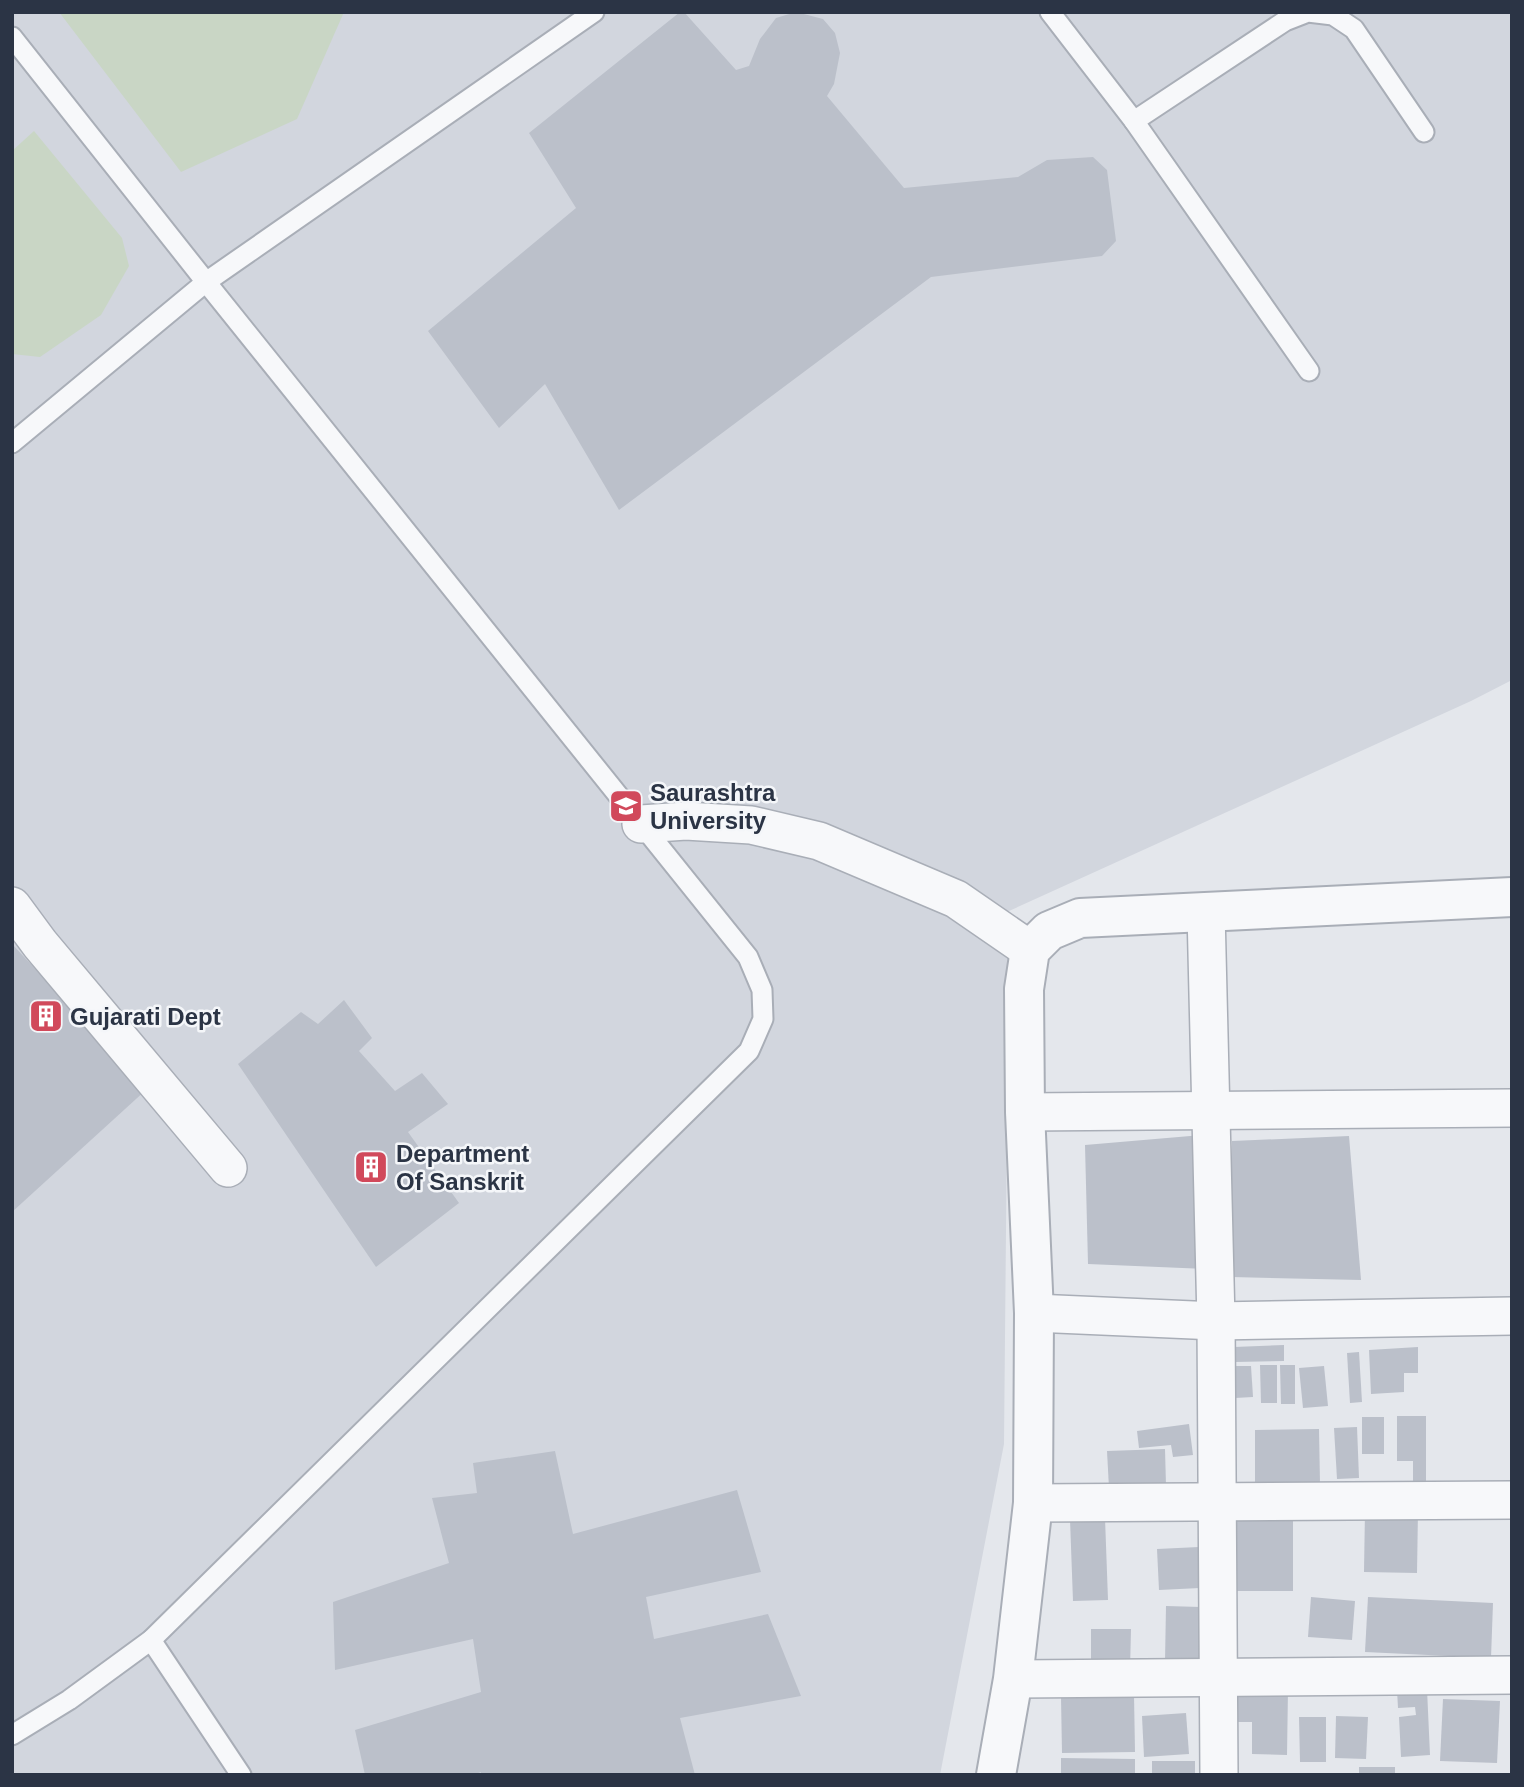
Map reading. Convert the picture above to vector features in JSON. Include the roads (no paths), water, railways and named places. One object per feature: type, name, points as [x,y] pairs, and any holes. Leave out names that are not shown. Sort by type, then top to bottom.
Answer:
[{"type":"street","points":[[641,824],[686,821],[751,825],[819,841],[956,900],[1030,950]]},
{"type":"street","points":[[996,1775],[1013,1679],[1033,1503],[1034,1313],[1025,1112],[1024,989],[1030,950],[1049,931],[1080,918],[1512,897]]},
{"type":"street","points":[[12,906],[40,944],[228,1168]]},
{"type":"street","points":[[1206,912],[1216,1321],[1219,1775]]},
{"type":"street","points":[[1025,1112],[1512,1108]]},
{"type":"street","points":[[1034,1313],[1216,1321],[1512,1316]]},
{"type":"street","points":[[1033,1503],[1512,1500]]},
{"type":"street","points":[[1013,1679],[1512,1675]]},
{"type":"lane","points":[[12,443],[206,282],[594,12]]},
{"type":"lane","points":[[1050,12],[1134,121],[1309,371]]},
{"type":"lane","points":[[1134,121],[1285,21],[1308,12],[1334,15],[1354,29],[1423,132]]},
{"type":"lane","points":[[12,37],[748,957],[762,990],[763,1019],[749,1051],[151,1640],[69,1700],[12,1735]]},
{"type":"lane","points":[[151,1640],[241,1775]]},
{"type":"place","name":"Saurashtra University","points":[[626,806]]},
{"type":"place","name":"Gujarati Dept","points":[[46,1016]]},
{"type":"place","name":"Department Of Sanskrit","points":[[371,1167]]}]
